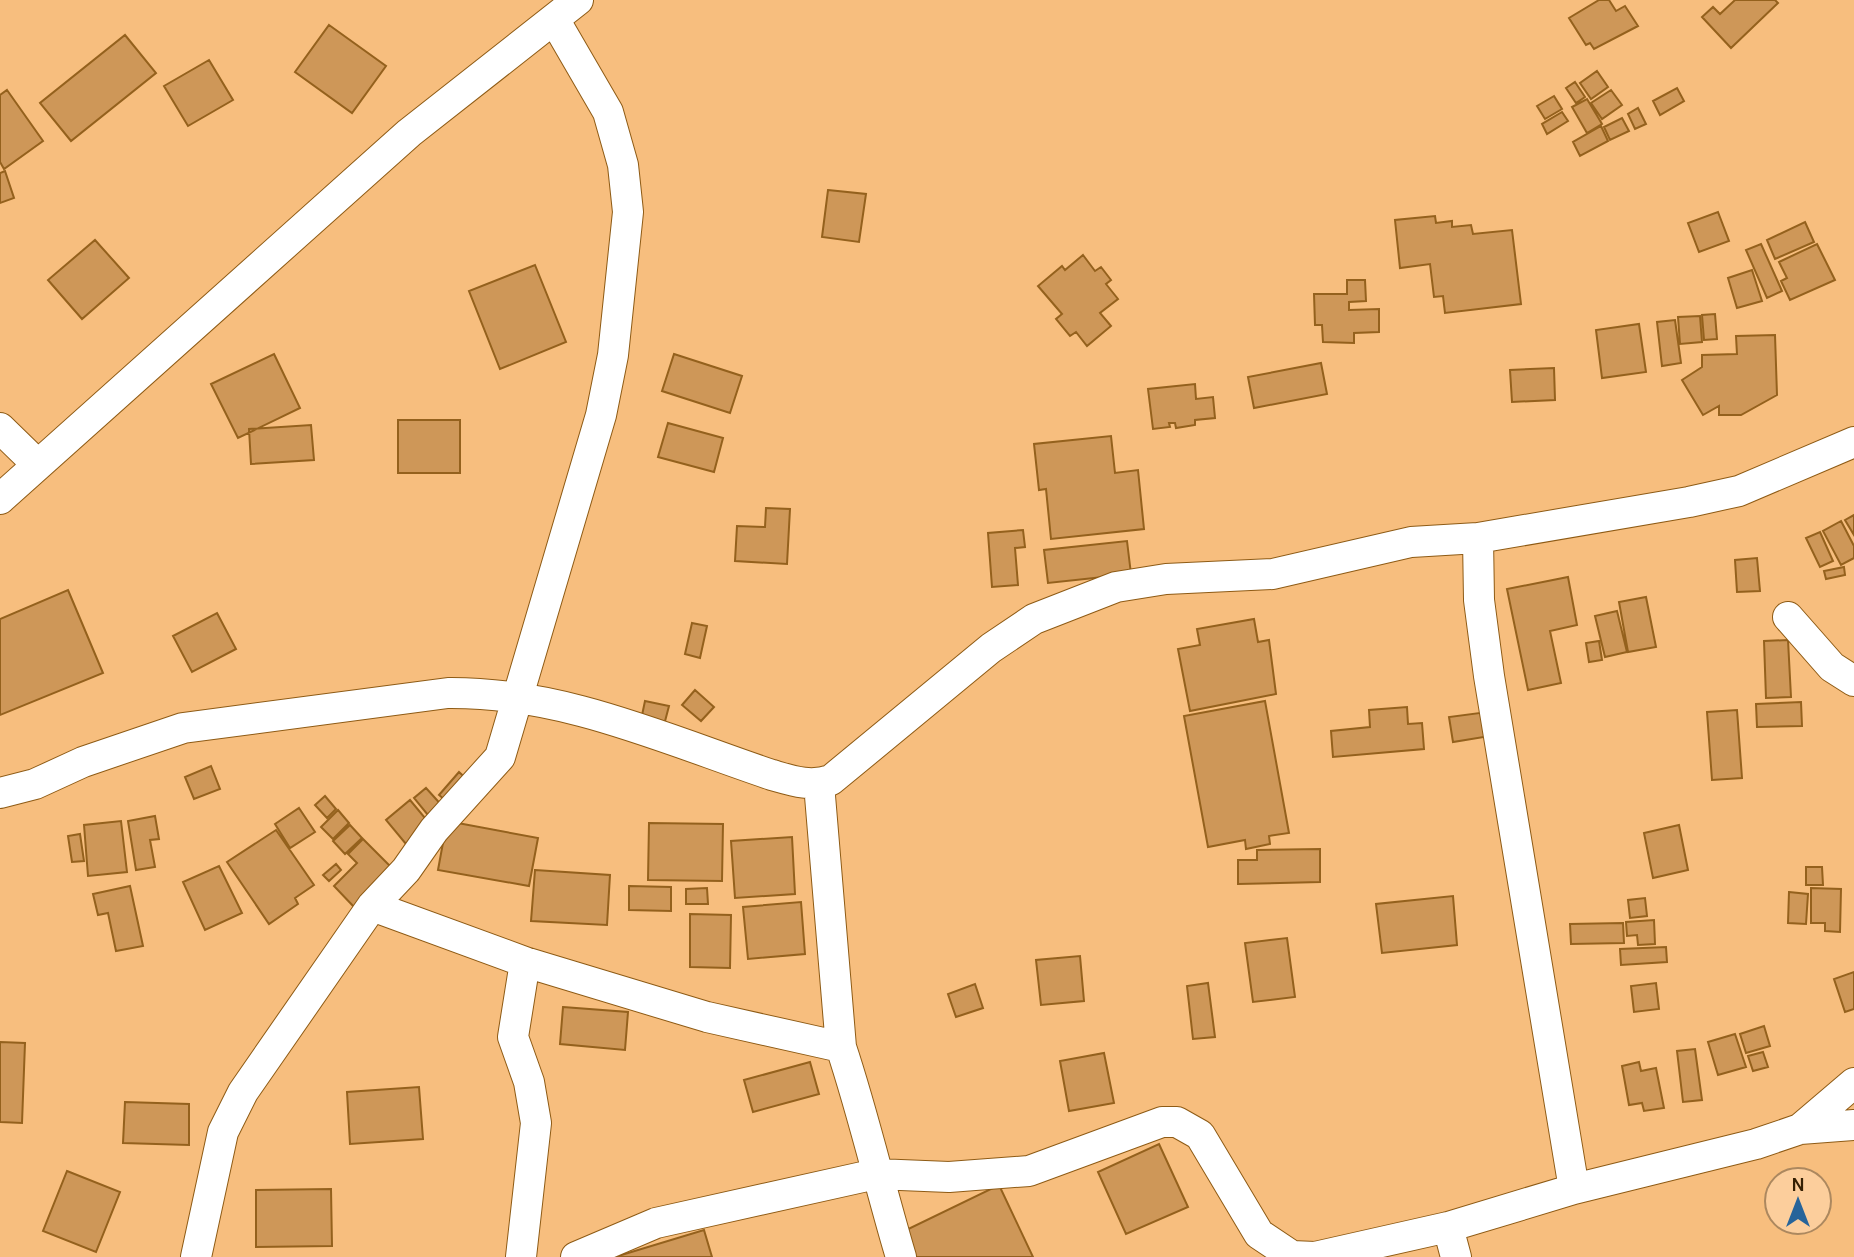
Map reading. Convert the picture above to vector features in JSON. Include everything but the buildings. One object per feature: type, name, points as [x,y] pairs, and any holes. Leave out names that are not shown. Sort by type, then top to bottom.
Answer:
[{"type":"street","points":[[0,499],[409,133],[578,0]]},
{"type":"street","points":[[196,1257],[223,1132],[243,1092],[292,1017],[372,906],[406,870],[434,830],[500,757],[601,415],[613,355],[628,212],[623,165],[608,112],[554,19]]},
{"type":"street","points":[[0,428],[38,465]]},
{"type":"street","points":[[0,793],[35,784],[83,762],[183,728],[448,693],[485,693],[576,707],[772,775],[804,784],[819,784],[831,780],[991,648],[1034,619],[1074,601],[1116,587],[1166,579],[1273,574],[1411,542],[1478,538],[1739,491],[1854,442]]},
{"type":"street","points":[[1478,538],[1479,600],[1489,676],[1574,1188]]},
{"type":"street","points":[[1788,617],[1832,667],[1854,681]]},
{"type":"street","points":[[819,784],[841,1047],[858,1098],[876,1174],[901,1257]]},
{"type":"street","points":[[372,906],[525,962],[707,1017],[841,1047]]},
{"type":"street","points":[[521,1257],[536,1123],[530,1082],[513,1037],[525,962]]},
{"type":"street","points":[[1800,1129],[1854,1083]]},
{"type":"street","points":[[576,1257],[656,1223],[876,1174],[949,1177],[1028,1171],[1161,1122],[1177,1122],[1200,1135],[1259,1234],[1292,1257],[1341,1253],[1448,1227],[1574,1188],[1756,1144],[1800,1129],[1854,1125]]},
{"type":"street","points":[[1448,1227],[1457,1257]]}]
